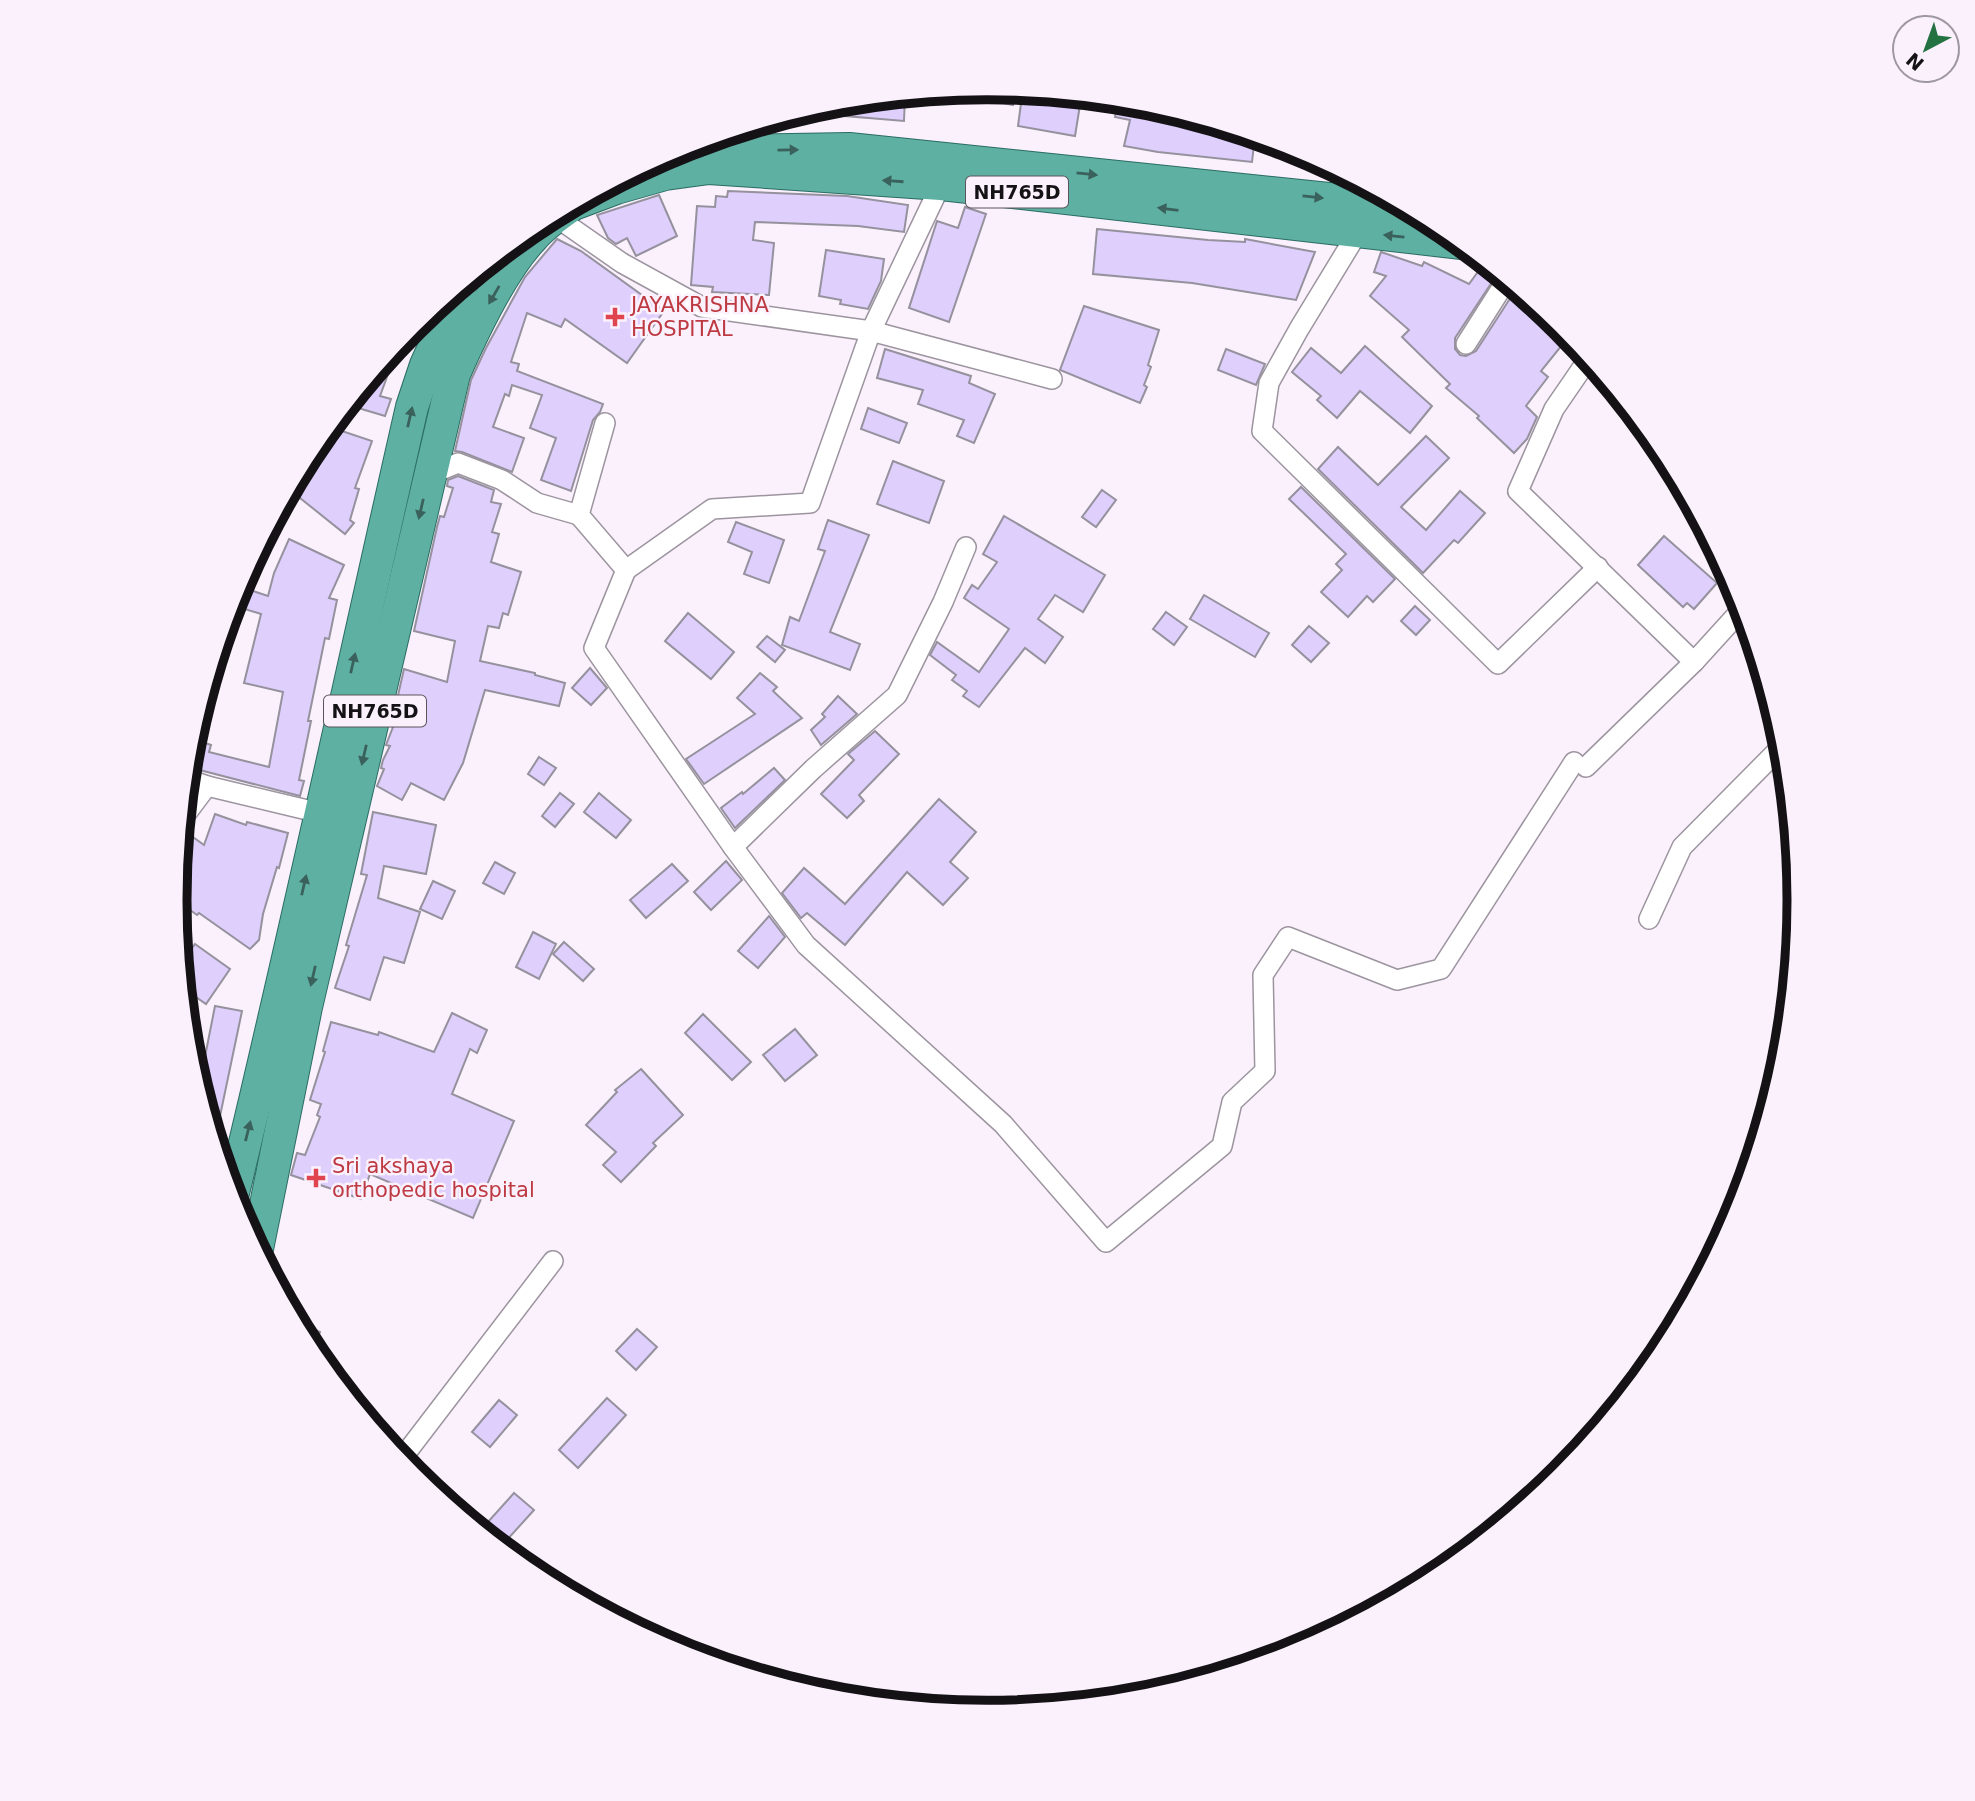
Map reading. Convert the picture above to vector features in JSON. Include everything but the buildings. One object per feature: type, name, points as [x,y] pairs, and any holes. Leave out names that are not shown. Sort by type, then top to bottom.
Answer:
[{"type":"highway","name":"NH765D","points":[[704,152],[849,149],[1384,205]]},
{"type":"highway","name":"NH765D","points":[[629,184],[665,174],[709,169],[941,184],[1440,241]]},
{"type":"highway","name":"NH765D","points":[[260,1234],[303,1020],[454,374],[471,335],[524,248]]},
{"type":"highway","name":"NH765D","points":[[237,1178],[273,1029],[412,407],[434,322]]},
{"type":"street","points":[[941,184],[871,331],[810,503],[712,509],[626,570],[594,648],[733,847],[806,945],[1003,1124],[1106,1242],[1223,1146],[1233,1102],[1265,1070],[1263,975],[1288,937],[1397,980],[1441,969],[1580,765],[1694,662],[1736,616]]},
{"type":"street","points":[[574,216],[622,264],[702,307],[871,331],[1052,379]]},
{"type":"street","points":[[1358,232],[1269,383],[1262,431],[1498,664],[1598,567]]},
{"type":"street","points":[[1466,344],[1502,288]]},
{"type":"street","points":[[1584,366],[1554,409],[1518,491],[1694,662]]},
{"type":"street","points":[[579,515],[606,423]]},
{"type":"street","points":[[429,475],[458,463],[502,480],[537,503],[579,515],[626,570]]},
{"type":"street","points":[[733,847],[813,769],[897,695],[943,602],[966,547]]},
{"type":"street","points":[[1649,919],[1682,847],[1774,754]]},
{"type":"street","points":[[196,782],[320,813]]},
{"type":"street","points":[[193,805],[207,786]]},
{"type":"street","points":[[407,1452],[553,1261]]},
{"type":"place","name":"JAYAKRISHNA HOSPITAL","points":[[615,317]]},
{"type":"place","name":"Sri akshaya orthopedic hospital","points":[[316,1178]]}]
